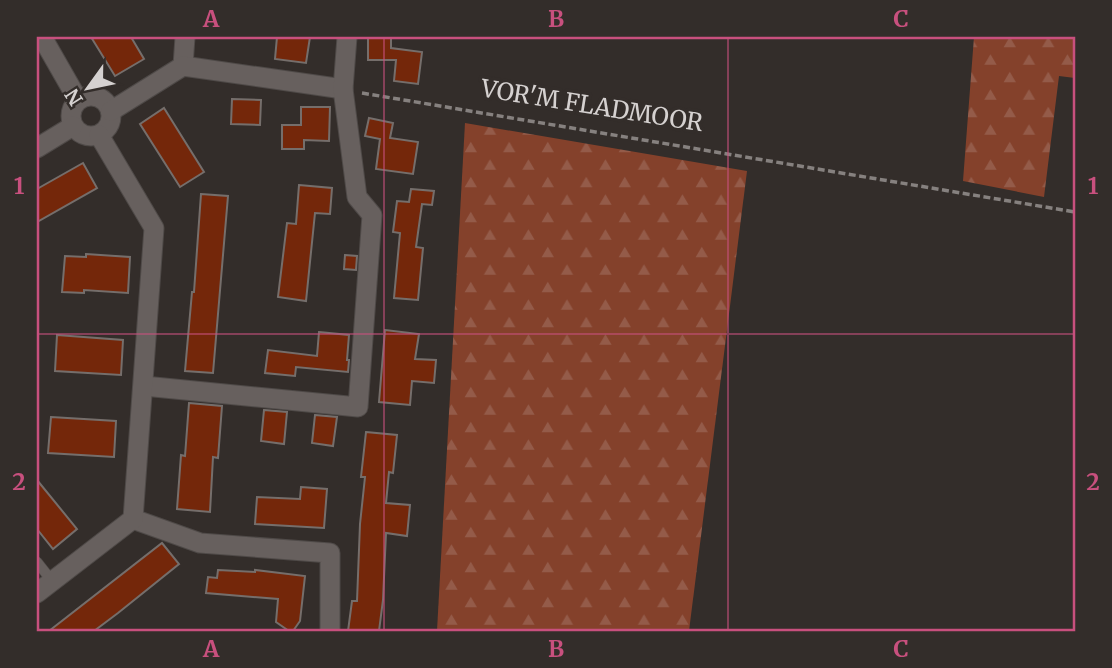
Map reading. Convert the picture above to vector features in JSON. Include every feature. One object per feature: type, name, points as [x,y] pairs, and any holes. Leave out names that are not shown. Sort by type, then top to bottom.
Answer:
[{"type":"street","points":[[42,37],[78,100]]},
{"type":"street","points":[[183,66],[185,37]]},
{"type":"street","points":[[144,386],[358,407],[372,215],[357,197],[343,89],[346,37]]},
{"type":"street","points":[[111,111],[183,66],[343,89]]},
{"type":"street","points":[[96,96],[103,99],[111,111],[108,129],[99,135],[86,136],[73,126],[71,113],[78,100],[85,97],[96,96]]},
{"type":"street","points":[[37,148],[73,126]]},
{"type":"street","points":[[44,587],[133,519],[154,228],[99,135]]},
{"type":"street","points":[[133,519],[200,543],[330,553],[330,631]]},
{"type":"lane","points":[[37,562],[44,587]]},
{"type":"path","name":"VOR'M FLADMOOR","points":[[343,89],[1075,212]]},
{"type":"green space","points":[[974,37],[1075,37],[1075,78],[1059,76],[1044,197],[963,181]]},
{"type":"green space","points":[[465,123],[747,171],[689,631],[437,631]]},
{"type":"building","points":[[91,37],[131,37],[144,59],[115,76]]},
{"type":"building","points":[[277,37],[310,37],[306,63],[275,59]]},
{"type":"building","points":[[368,37],[391,37],[391,48],[422,52],[418,84],[394,81],[396,60],[368,60]]},
{"type":"building","points":[[232,99],[261,100],[260,125],[231,124]]},
{"type":"building","points":[[301,107],[330,107],[329,141],[304,140],[304,149],[282,149],[282,125],[301,125]]},
{"type":"building","points":[[164,108],[204,172],[180,187],[140,124]]},
{"type":"building","points":[[369,118],[393,123],[390,138],[418,142],[413,174],[376,169],[380,139],[365,136]]},
{"type":"building","points":[[83,163],[97,188],[37,222],[37,189]]},
{"type":"building","points":[[299,185],[332,188],[330,214],[315,213],[306,301],[278,297],[287,223],[296,224]]},
{"type":"building","points":[[411,189],[434,191],[432,205],[422,204],[416,247],[423,248],[418,300],[394,298],[400,233],[393,232],[397,201],[409,202]]},
{"type":"building","points":[[201,194],[228,196],[213,373],[185,371]]},
{"type":"building","points":[[86,254],[130,257],[128,293],[84,290],[84,293],[62,292],[65,256],[86,257]]},
{"type":"building","points":[[345,255],[357,256],[356,270],[344,269]]},
{"type":"building","points":[[385,330],[419,334],[415,359],[436,360],[434,383],[412,381],[410,405],[379,402]]},
{"type":"building","points":[[319,332],[349,335],[348,372],[296,367],[295,376],[265,373],[268,350],[317,356]]},
{"type":"building","points":[[57,335],[123,340],[121,375],[55,371]]},
{"type":"building","points":[[189,403],[222,406],[218,458],[213,457],[210,512],[177,509]]},
{"type":"building","points":[[264,410],[287,412],[284,444],[261,441]]},
{"type":"building","points":[[315,415],[337,417],[333,446],[312,443]]},
{"type":"building","points":[[51,417],[116,421],[114,457],[48,453]]},
{"type":"building","points":[[366,432],[397,435],[393,473],[389,472],[386,503],[410,505],[407,536],[386,533],[379,631],[348,631],[352,601],[357,601],[365,477],[361,477]]},
{"type":"building","points":[[37,480],[77,529],[53,549],[37,529]]},
{"type":"building","points":[[301,487],[327,489],[324,528],[255,524],[257,497],[300,499]]},
{"type":"building","points":[[162,543],[179,564],[118,613],[94,631],[49,631]]},
{"type":"building","points":[[218,570],[255,570],[305,576],[300,621],[293,631],[276,622],[278,599],[206,593],[208,577],[217,578]]}]
